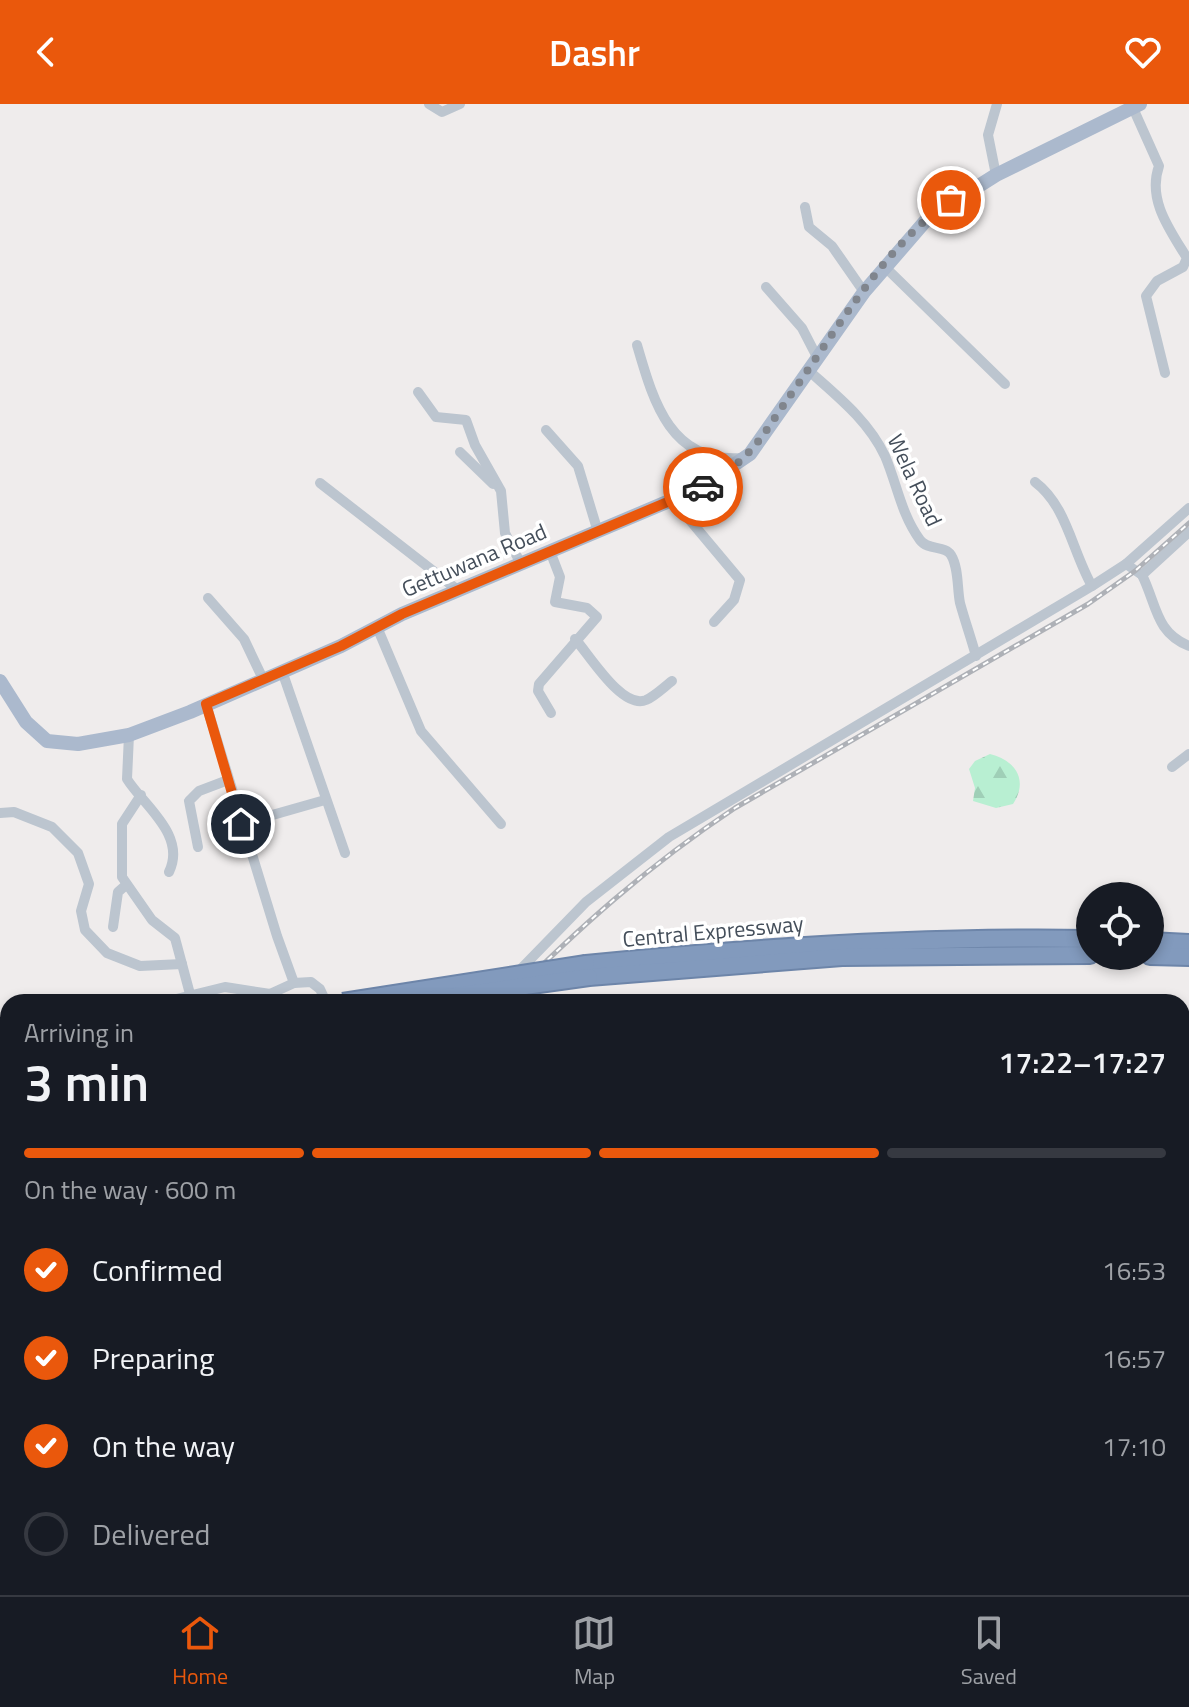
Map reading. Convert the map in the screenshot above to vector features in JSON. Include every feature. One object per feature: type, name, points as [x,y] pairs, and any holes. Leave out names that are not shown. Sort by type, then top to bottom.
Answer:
[{"type":"highway","name":"Central Expressway","points":[[391,994],[551,967],[719,950],[995,937],[1076,939]]},
{"type":"highway","name":"Central Expressway","points":[[462,994],[550,980],[842,957],[1076,955]]},
{"type":"highway","points":[[1164,956],[1189,957]]},
{"type":"main road","name":"Gettuwana Road","points":[[0,681],[26,722],[47,741],[78,744],[129,735],[282,671],[719,478],[748,458],[864,292],[928,218],[996,175],[1136,106]]},
{"type":"street","points":[[429,104],[442,112],[460,104]]},
{"type":"street","points":[[996,175],[988,135],[997,104]]},
{"type":"street","points":[[1136,106],[1159,166],[1154,179],[1160,208],[1187,258],[1183,267],[1157,281],[1146,296],[1165,373]]},
{"type":"street","points":[[805,207],[809,227],[832,246],[864,292]]},
{"type":"street","points":[[884,266],[1005,384]]},
{"type":"street","points":[[766,287],[793,315],[817,357]]},
{"type":"street","points":[[637,345],[655,405],[669,427],[708,456],[748,458]]},
{"type":"street","name":"Wela Road","points":[[808,370],[857,414],[873,436],[885,457],[902,508],[919,540],[929,548],[945,550],[952,557],[976,656]]},
{"type":"street","points":[[418,392],[436,417],[466,420],[504,502],[505,533],[521,564]]},
{"type":"street","points":[[546,430],[581,473],[588,509],[598,532]]},
{"type":"street","points":[[460,452],[498,487]]},
{"type":"street","points":[[1035,482],[1046,490],[1062,513],[1076,559],[1092,586]]},
{"type":"street","points":[[320,483],[459,591]]},
{"type":"street","points":[[673,500],[740,580],[734,600],[714,622]]},
{"type":"street","points":[[497,994],[586,902],[669,837],[716,806],[1092,586],[1126,564],[1189,508]]},
{"type":"street","points":[[1142,575],[1189,532]]},
{"type":"street","points":[[550,551],[560,577],[555,602],[596,614],[595,621],[575,639],[539,684],[538,691],[551,713]]},
{"type":"street","points":[[1126,564],[1142,575],[1163,630],[1172,639],[1189,646]]},
{"type":"street","points":[[208,598],[244,639],[263,679]]},
{"type":"street","points":[[377,627],[421,731],[501,824]]},
{"type":"street","points":[[575,639],[614,688],[633,700],[646,700],[672,681]]},
{"type":"street","points":[[282,671],[345,853]]},
{"type":"street","points":[[206,704],[241,824],[294,983]]},
{"type":"street","points":[[129,735],[127,779],[158,814],[168,835],[173,864],[169,872]]},
{"type":"street","points":[[1172,767],[1189,754]]},
{"type":"street","points":[[198,847],[189,801],[199,791],[228,780]]},
{"type":"street","points":[[141,795],[122,824],[122,877],[152,920],[175,938],[190,994],[225,987],[270,994],[294,983],[311,982],[322,994]]},
{"type":"street","points":[[241,824],[325,800]]},
{"type":"street","points":[[0,813],[14,812],[52,827],[78,853],[89,884],[81,911],[85,930],[107,953],[140,966],[182,964]]},
{"type":"street","points":[[113,927],[118,892],[126,885]]},
{"type":"green space","points":[[990,754],[1006,761],[1017,772],[1020,787],[1013,804],[996,808],[973,801],[975,788],[969,769],[975,761]]},
{"type":"railway","points":[[513,994],[615,899],[703,830],[735,808],[1088,604],[1135,571],[1189,523]]},
{"type":"way so far","points":[[703,487],[748,458],[884,266],[922,223],[951,200]]},
{"type":"route","points":[[241,824],[206,704],[341,646],[402,614],[703,487]]}]
